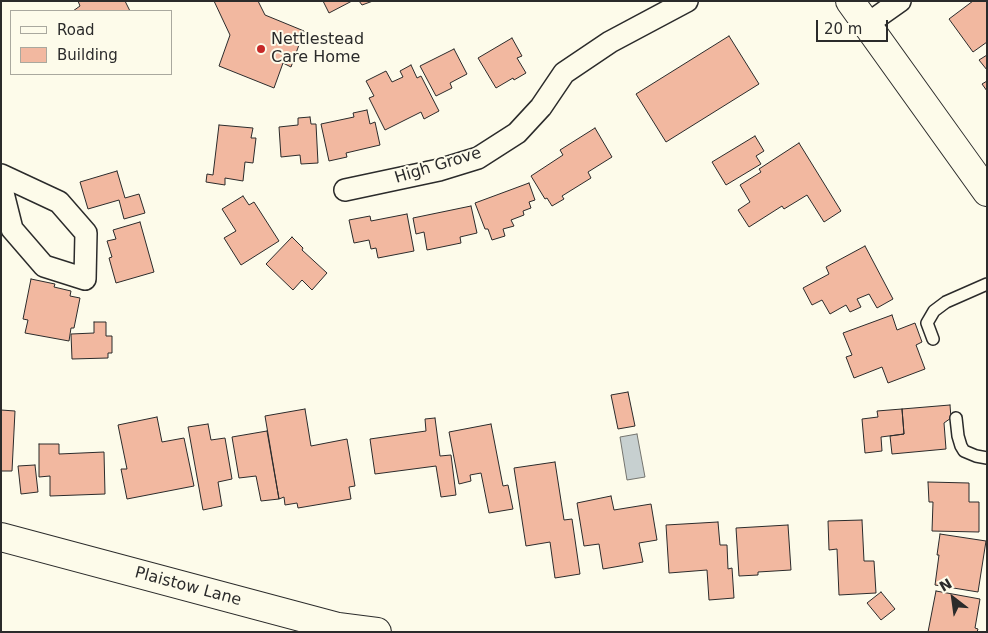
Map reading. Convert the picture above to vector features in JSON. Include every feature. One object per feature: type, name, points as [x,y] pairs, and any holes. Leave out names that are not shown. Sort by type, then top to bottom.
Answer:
[{"type":"street","name":"High Grove","points":[[345,190],[439,170],[478,158],[517,133],[540,107],[564,73],[610,42],[687,1]]},
{"type":"street","points":[[850,1],[987,192]]},
{"type":"street","points":[[866,25],[900,1]]},
{"type":"street","points":[[1,175],[59,202],[86,232],[85,279],[44,266],[12,229],[1,185]]},
{"type":"street","name":"Plaistow Lane","points":[[1,537],[338,627],[377,632]]},
{"type":"lane","points":[[934,339],[927,323],[934,311],[946,302],[987,284]]},
{"type":"lane","points":[[956,418],[958,436],[964,451],[987,458]]},
{"type":"shaded area","points":[[637,434],[645,477],[627,480],[620,437]]},
{"type":"building","points":[[78,1],[125,1],[130,10],[74,10],[80,6]]},
{"type":"building","name":"Nettlestead Care Home","points":[[214,1],[258,1],[265,15],[304,31],[291,67],[283,63],[274,88],[219,66],[230,35]]},
{"type":"building","points":[[323,1],[352,1],[329,13]]},
{"type":"building","points":[[359,1],[373,1],[362,5]]},
{"type":"building","points":[[973,1],[987,1],[987,42],[973,52],[949,19]]},
{"type":"building","points":[[729,36],[759,84],[666,142],[636,94]]},
{"type":"building","points":[[512,38],[522,56],[517,58],[526,73],[496,88],[478,58]]},
{"type":"building","points":[[454,49],[467,74],[450,83],[452,88],[436,96],[420,66]]},
{"type":"building","points":[[987,55],[987,70],[979,60]]},
{"type":"building","points":[[411,65],[417,78],[421,76],[439,111],[424,119],[421,112],[385,130],[369,98],[374,96],[366,81],[386,71],[392,82],[403,77],[400,71]]},
{"type":"building","points":[[987,81],[987,91],[982,84]]},
{"type":"building","points":[[367,110],[370,124],[375,122],[380,145],[346,153],[347,157],[329,161],[321,124],[354,117],[353,113]]},
{"type":"building","points":[[310,117],[311,124],[316,124],[318,163],[301,164],[300,155],[281,157],[279,127],[298,125],[298,118]]},
{"type":"building","points":[[219,125],[253,128],[251,138],[256,138],[253,163],[245,162],[243,181],[225,178],[225,185],[206,182],[207,174],[213,175]]},
{"type":"building","points":[[595,128],[612,157],[588,172],[591,178],[562,196],[564,199],[552,206],[547,198],[545,199],[531,176],[563,155],[560,150]]},
{"type":"building","points":[[755,136],[764,151],[756,156],[761,164],[726,185],[712,162]]},
{"type":"building","points":[[799,143],[841,211],[824,222],[807,195],[784,209],[782,206],[749,227],[738,210],[750,202],[740,185],[761,172],[759,169]]},
{"type":"building","points":[[117,171],[125,198],[139,194],[145,213],[124,219],[119,200],[88,209],[80,182]]},
{"type":"building","points":[[529,183],[535,200],[529,202],[531,208],[523,211],[524,215],[511,220],[514,226],[503,229],[505,236],[492,240],[488,229],[485,229],[475,203]]},
{"type":"building","points":[[243,196],[249,205],[254,202],[279,241],[241,265],[224,238],[236,231],[222,209]]},
{"type":"building","points":[[471,206],[477,233],[460,237],[461,243],[427,250],[424,232],[416,234],[413,218]]},
{"type":"building","points":[[407,214],[414,251],[378,258],[376,248],[371,249],[369,240],[354,243],[349,220],[370,216],[371,221]]},
{"type":"building","points":[[140,222],[154,272],[116,283],[109,258],[112,257],[107,241],[116,239],[113,230]]},
{"type":"building","points":[[292,237],[303,248],[302,250],[327,273],[312,290],[302,280],[293,290],[266,264]]},
{"type":"building","points":[[865,246],[893,299],[877,308],[869,294],[857,299],[861,307],[850,312],[846,305],[830,314],[822,300],[812,305],[803,288],[829,274],[826,267]]},
{"type":"building","points":[[31,279],[55,284],[54,287],[71,291],[70,296],[80,298],[74,328],[71,328],[69,341],[25,333],[28,320],[23,319]]},
{"type":"building","points":[[892,315],[897,330],[915,323],[922,342],[916,345],[925,369],[888,383],[882,367],[854,378],[846,357],[852,355],[843,333]]},
{"type":"building","points":[[94,322],[106,322],[106,336],[112,336],[112,353],[108,353],[108,358],[72,359],[71,334],[94,333]]},
{"type":"building","points":[[628,392],[635,426],[618,429],[611,395]]},
{"type":"building","points":[[950,405],[951,418],[944,423],[946,449],[892,454],[890,436],[904,434],[902,409]]},
{"type":"building","points":[[305,409],[311,446],[347,439],[355,486],[349,487],[351,499],[298,508],[297,503],[285,505],[284,497],[279,499],[265,416]]},
{"type":"building","points":[[902,409],[904,434],[881,437],[882,451],[865,453],[862,419],[878,417],[877,411]]},
{"type":"building","points":[[1,410],[15,411],[12,471],[1,471]]},
{"type":"building","points":[[157,417],[162,442],[184,438],[194,486],[127,499],[121,469],[127,469],[118,425]]},
{"type":"building","points":[[435,418],[440,456],[451,455],[456,495],[441,497],[436,466],[375,474],[370,439],[426,431],[425,419]]},
{"type":"building","points":[[208,424],[211,440],[225,438],[232,479],[218,482],[222,506],[203,510],[188,427]]},
{"type":"building","points":[[491,424],[503,486],[508,485],[513,509],[489,513],[481,473],[470,475],[471,481],[459,484],[449,432]]},
{"type":"building","points":[[267,431],[279,499],[261,501],[256,476],[239,478],[232,437]]},
{"type":"building","points":[[39,444],[59,444],[59,454],[104,452],[105,494],[50,496],[50,476],[39,477]]},
{"type":"building","points":[[555,462],[564,520],[572,519],[580,574],[555,578],[550,542],[526,546],[514,468]]},
{"type":"building","points":[[35,465],[38,492],[21,494],[18,466]]},
{"type":"building","points":[[928,482],[969,483],[969,502],[979,502],[979,532],[932,531],[933,502],[929,502]]},
{"type":"building","points":[[611,496],[614,510],[651,504],[657,540],[639,543],[643,562],[603,569],[599,544],[584,546],[577,503]]},
{"type":"building","points":[[862,520],[864,561],[874,561],[876,593],[839,595],[837,549],[829,550],[828,521]]},
{"type":"building","points":[[718,522],[720,545],[727,545],[728,569],[732,568],[734,598],[709,600],[707,570],[669,573],[666,525]]},
{"type":"building","points":[[788,525],[791,570],[758,572],[758,575],[739,576],[736,528]]},
{"type":"building","points":[[940,534],[986,541],[978,592],[935,585]]},
{"type":"building","points":[[936,591],[980,599],[975,628],[978,629],[977,632],[928,632]]},
{"type":"building","points":[[881,592],[895,609],[881,620],[867,603]]},
{"type":"place","name":"Nettlestead Care Home","points":[[261,49]]}]
